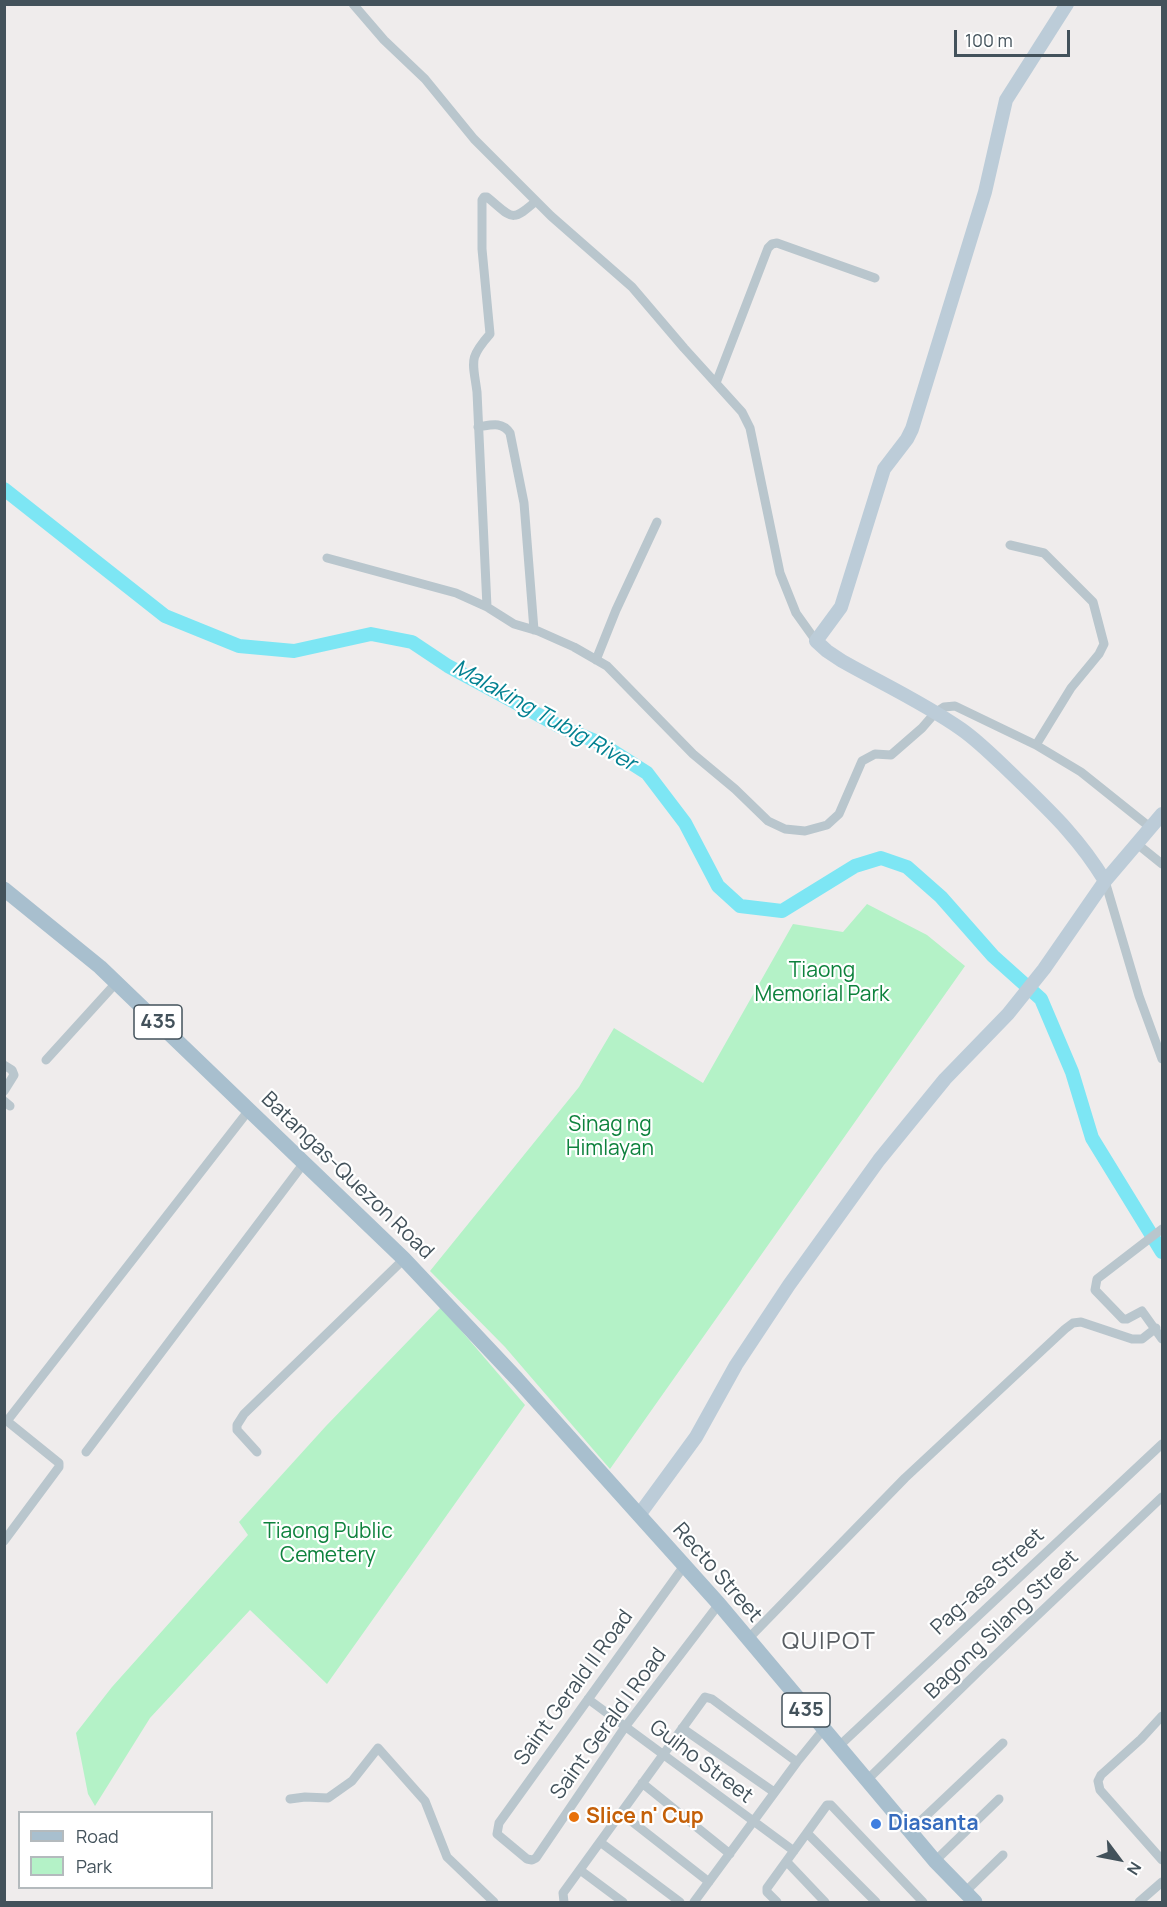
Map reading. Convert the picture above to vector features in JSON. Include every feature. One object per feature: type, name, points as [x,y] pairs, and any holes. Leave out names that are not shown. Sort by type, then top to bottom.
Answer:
[{"type":"main road","name":"Batangas-Quezon Road","points":[[4,889],[82,950],[404,1258],[639,1515]]},
{"type":"main road","name":"Recto Street","points":[[639,1515],[718,1604],[935,1861],[970,1897]]},
{"type":"street","points":[[353,4],[384,40],[425,78],[474,139],[536,201],[632,287],[742,412],[750,428],[780,573],[795,613],[816,641],[842,661],[935,713],[982,745],[1046,806],[1087,851],[1105,881],[1139,996],[1162,1059]]},
{"type":"street","points":[[816,641],[841,607],[884,469],[912,429],[985,192],[1006,100],[1067,4]]},
{"type":"street","points":[[487,607],[477,392],[472,359],[476,350],[490,334],[482,249],[482,200],[487,197],[514,217],[519,216],[536,201]]},
{"type":"street","points":[[716,383],[749,293],[768,248],[772,244],[777,243],[875,278]]},
{"type":"street","points":[[478,427],[500,424],[510,433],[524,503],[534,630]]},
{"type":"street","points":[[596,660],[616,610],[657,522]]},
{"type":"street","points":[[1010,545],[1044,554],[1084,592],[1093,602],[1104,644],[1099,654],[1071,688],[1036,744]]},
{"type":"street","points":[[327,558],[456,593],[487,607],[514,624],[574,647],[607,666],[693,754],[735,789],[768,821],[785,829],[805,831],[827,825],[839,814],[862,761],[875,754],[891,755],[917,734],[935,713],[944,707],[955,706],[1036,744],[1081,772],[1151,828]]},
{"type":"street","points":[[639,1515],[696,1437],[736,1365],[783,1294],[879,1160],[945,1079],[1008,1014],[1044,969],[1105,881],[1162,814]]},
{"type":"street","points":[[1136,843],[1162,864]]},
{"type":"street","points":[[46,1060],[116,983]]},
{"type":"street","points":[[4,1065],[12,1070],[14,1075],[4,1091]]},
{"type":"street","points":[[4,1541],[60,1463],[6,1423],[249,1110]]},
{"type":"street","points":[[86,1452],[304,1163]]},
{"type":"street","points":[[1162,1228],[1097,1280],[1094,1286],[1119,1316],[1127,1319],[1142,1311],[1162,1339]]},
{"type":"street","points":[[257,1452],[237,1430],[237,1425],[244,1414],[404,1258]]},
{"type":"street","points":[[747,1640],[905,1478],[1065,1329],[1073,1323],[1081,1322],[1132,1339],[1142,1339],[1156,1328]]},
{"type":"street","name":"Pag-asa Street","points":[[838,1747],[1162,1444]]},
{"type":"street","name":"Bagong Silang Street","points":[[867,1780],[1162,1497]]},
{"type":"street","name":"Saint Gerald II Road","points":[[527,1859],[497,1834],[499,1823],[684,1566]]},
{"type":"street","name":"Saint Gerald I Road","points":[[527,1859],[536,1858],[625,1727],[718,1604]]},
{"type":"street","points":[[564,1902],[563,1893],[705,1697],[712,1698],[797,1762]]},
{"type":"street","name":"Guiho Street","points":[[588,1699],[794,1851]]},
{"type":"street","points":[[1162,1716],[1101,1775],[1098,1781],[1100,1790],[1162,1860]]},
{"type":"street","points":[[682,1728],[774,1792]]},
{"type":"street","points":[[694,1902],[774,1792],[823,1730]]},
{"type":"street","points":[[910,1831],[1003,1743]]},
{"type":"street","points":[[290,1799],[328,1798],[352,1781],[378,1749],[425,1801],[447,1857],[494,1902]]},
{"type":"street","points":[[642,1783],[730,1854]]},
{"type":"street","points":[[935,1861],[999,1799]]},
{"type":"street","points":[[777,1902],[767,1892],[768,1888],[827,1805],[834,1806],[923,1902]]},
{"type":"street","points":[[621,1813],[709,1882]]},
{"type":"street","points":[[807,1833],[876,1902]]},
{"type":"street","points":[[600,1842],[680,1902]]},
{"type":"street","points":[[970,1897],[1003,1855]]},
{"type":"street","points":[[787,1862],[825,1902]]},
{"type":"street","points":[[580,1870],[622,1902]]},
{"type":"street","points":[[1139,1902],[1162,1882]]},
{"type":"green space","points":[[867,904],[927,935],[965,966],[610,1469],[505,1347],[430,1271],[579,1087],[614,1028],[703,1083],[793,924],[843,932]]},
{"type":"green space","name":"Tiaong Public Cemetery","points":[[441,1307],[525,1405],[327,1684],[250,1610],[150,1718],[95,1806],[88,1794],[76,1733],[112,1687],[248,1535],[239,1522],[326,1426]]},
{"type":"waterway","name":"Malaking Tubig River","points":[[4,489],[165,616],[239,646],[294,651],[371,634],[412,642],[448,666],[561,727],[600,743],[647,773],[685,823],[718,886],[740,906],[782,911],[855,866],[881,858],[907,867],[941,897],[993,956],[1041,999],[1072,1072],[1092,1138],[1162,1252]]},
{"type":"place","name":"Slice n' Cup","points":[[574,1817]]},
{"type":"place","name":"Diasanta","points":[[876,1824]]},
{"type":"district","name":"QUIPOT","points":[[829,1642]]},
{"type":"park label","name":"Tiaong Memorial Park","points":[[822,983]]},
{"type":"park label","name":"Sinag ng Himlayan","points":[[610,1137]]}]
